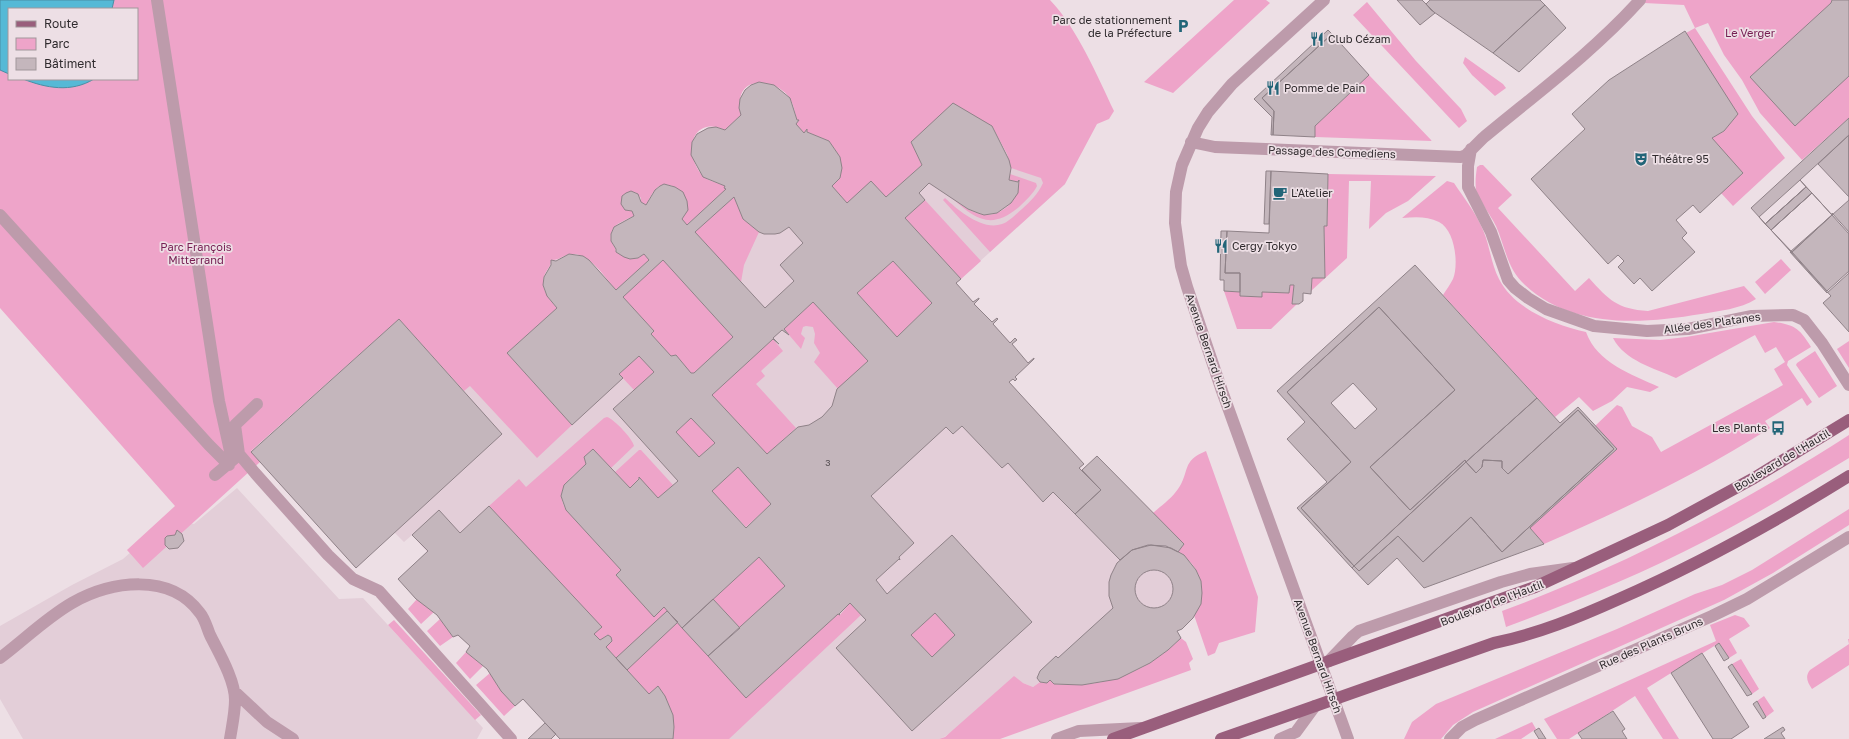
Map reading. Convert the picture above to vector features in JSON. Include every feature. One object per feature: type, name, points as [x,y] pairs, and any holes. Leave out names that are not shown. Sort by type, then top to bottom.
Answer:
[{"type":"main road","name":"Boulevard de l'Hautil","points":[[1113,739],[1487,606],[1535,587],[1668,525],[1754,478],[1849,420]]},
{"type":"main road","points":[[1221,739],[1494,643],[1526,636],[1601,607],[1657,583],[1709,557],[1766,526],[1849,476]]},
{"type":"street","points":[[157,0],[219,401],[230,451],[229,465]]},
{"type":"street","name":"Avenue Bernard Hirsch","points":[[1324,0],[1232,84],[1208,112],[1191,142],[1182,165],[1176,192],[1175,223],[1181,266],[1187,287],[1222,391],[1325,663],[1334,699],[1348,739]]},
{"type":"street","name":"Passage des Comediens","points":[[1191,142],[1215,147],[1456,157],[1466,155],[1592,48],[1620,22],[1640,0]]},
{"type":"street","name":"Allée des Platanes","points":[[1472,149],[1468,166],[1468,187],[1490,232],[1508,280],[1515,288],[1546,309],[1594,326],[1647,332],[1688,329],[1752,316],[1792,315],[1804,320],[1829,353],[1849,385]]},
{"type":"street","points":[[0,215],[188,423],[229,465]]},
{"type":"street","points":[[257,404],[235,425],[240,454],[328,555],[353,578],[379,591],[510,739]]},
{"type":"street","points":[[215,474],[229,465],[240,454]]},
{"type":"street","name":"Rue des Plants Bruns","points":[[1450,739],[1462,727],[1475,720],[1743,601],[1849,537]]},
{"type":"street","points":[[1325,663],[1360,631],[1501,582],[1530,574],[1580,567]]},
{"type":"street","points":[[0,658],[53,616],[84,597],[100,590],[126,585],[152,585],[164,587],[182,596],[200,613],[227,670],[234,691],[235,700],[230,739]]},
{"type":"street","points":[[234,691],[267,722],[293,739]]},
{"type":"street","points":[[1280,739],[1296,732],[1315,706]]},
{"type":"street","points":[[1057,739],[1079,731],[1146,727]]},
{"type":"shaded area","points":[[759,82],[774,85],[790,98],[804,132],[807,129],[808,132],[829,141],[840,157],[842,168],[840,178],[832,187],[871,181],[886,197],[922,165],[911,142],[953,103],[992,126],[1007,154],[1011,165],[1065,184],[956,283],[973,302],[979,298],[975,304],[991,322],[997,318],[998,319],[993,324],[1010,342],[1015,338],[1017,340],[1012,344],[1028,363],[1034,358],[1015,377],[1017,379],[1015,381],[1013,379],[1009,382],[1084,464],[1080,468],[1082,470],[1097,456],[1184,544],[1184,555],[1196,570],[1201,581],[1201,604],[1193,618],[1182,629],[1177,631],[1181,638],[1150,663],[1134,672],[1099,683],[1068,685],[1040,682],[1033,687],[1023,683],[939,739],[560,739],[523,699],[515,706],[501,691],[487,669],[466,652],[470,646],[458,636],[453,637],[437,615],[416,599],[398,579],[427,552],[412,535],[404,542],[394,532],[356,568],[251,452],[399,319],[464,391],[556,307],[547,296],[543,285],[544,277],[551,265],[551,260],[556,261],[569,254],[583,256],[589,260],[617,290],[641,257],[630,259],[624,257],[616,252],[616,249],[611,241],[612,230],[629,211],[625,210],[621,204],[622,196],[630,191],[635,192],[641,198],[641,202],[645,205],[655,190],[664,184],[670,185],[683,192],[687,201],[688,210],[682,219],[688,225],[703,177],[691,155],[691,146],[694,138],[700,132],[708,128],[720,128],[745,90],[751,85]]},
{"type":"shaded area","points":[[237,488],[339,599],[363,598],[483,728],[477,739],[23,739],[0,699],[0,626],[72,585],[123,559],[168,519],[194,524]]},
{"type":"green space","name":"Parc François Mitterrand","points":[[0,0],[1050,0],[1060,11],[1078,38],[1114,111],[1109,119],[1097,124],[1065,184],[990,252],[943,200],[945,198],[963,213],[986,225],[1002,224],[1012,218],[1034,198],[1043,183],[1041,178],[1011,168],[1007,154],[992,126],[911,142],[922,165],[886,197],[847,203],[832,186],[840,178],[840,157],[829,141],[807,132],[807,129],[804,133],[796,124],[799,120],[797,120],[791,101],[779,88],[763,83],[755,83],[748,86],[743,91],[740,99],[741,115],[725,130],[714,127],[705,128],[698,132],[694,139],[692,147],[693,157],[697,167],[705,178],[725,186],[726,189],[687,225],[682,219],[686,212],[687,205],[685,198],[682,192],[670,185],[658,187],[646,205],[641,202],[641,198],[635,192],[625,194],[623,196],[622,205],[624,208],[632,211],[634,216],[614,227],[611,240],[616,252],[633,259],[636,259],[644,254],[649,260],[616,290],[597,267],[579,255],[566,255],[551,260],[543,282],[547,296],[557,308],[507,353],[572,425],[537,458],[470,386],[464,391],[399,319],[251,451],[260,462],[143,568],[127,550],[175,506],[0,308]]},
{"type":"green space","points":[[1234,0],[1266,0],[1270,3],[1173,93],[1144,82]]},
{"type":"green space","name":"Le Verger","points":[[1637,0],[1832,0],[1831,3],[1849,76],[1849,118],[1802,160],[1760,113],[1742,80],[1724,55],[1708,23],[1695,28],[1684,5],[1644,3]]},
{"type":"green space","points":[[1367,2],[1416,61],[1461,109],[1467,121],[1459,128],[1353,15]]},
{"type":"green space","points":[[1695,28],[1752,116],[1785,158],[1733,206],[1721,193],[1717,145],[1712,138],[1724,131],[1686,33]]},
{"type":"green space","points":[[1465,57],[1503,84],[1506,88],[1495,96],[1472,75],[1463,63]]},
{"type":"green space","points":[[1369,75],[1432,141],[1315,137],[1315,126]]},
{"type":"green space","points":[[1483,165],[1512,195],[1498,208],[1575,291],[1589,278],[1608,298],[1614,302],[1629,308],[1648,311],[1744,286],[1756,299],[1743,305],[1715,312],[1655,320],[1608,320],[1564,310],[1544,299],[1525,285],[1514,272],[1496,226],[1477,192],[1476,172],[1477,167]]},
{"type":"green space","points":[[1010,174],[1036,183],[1037,186],[1019,207],[1001,218],[984,220],[969,212],[953,199],[970,210],[982,214],[988,215],[1001,211],[1012,202],[1019,188],[1019,180],[1018,182],[1009,180]]},
{"type":"green space","points":[[1328,174],[1436,176],[1408,201],[1386,213],[1369,229],[1371,181],[1349,181],[1347,258],[1311,291],[1312,278],[1325,278],[1324,226],[1327,226]]},
{"type":"green space","points":[[1447,181],[1454,183],[1477,218],[1485,236],[1496,273],[1506,290],[1515,299],[1536,314],[1561,325],[1586,332],[1591,343],[1607,360],[1626,372],[1659,387],[1650,392],[1627,387],[1612,401],[1593,411],[1579,397],[1555,417],[1443,295],[1453,279],[1456,265],[1454,248],[1449,232],[1439,222],[1430,219],[1416,217],[1402,218]]},
{"type":"green space","points":[[734,197],[743,219],[759,232],[744,265],[741,282],[695,232]]},
{"type":"green space","points":[[925,200],[981,261],[961,279],[905,218]]},
{"type":"green space","points":[[1781,259],[1791,270],[1765,294],[1755,282]]},
{"type":"green space","points":[[663,260],[733,337],[694,373],[691,373],[676,355],[671,356],[651,334],[654,331],[623,297]]},
{"type":"green space","points":[[893,261],[932,303],[897,337],[857,293]]},
{"type":"green space","points":[[1290,285],[1294,285],[1292,304],[1297,304],[1271,329],[1237,329],[1224,291],[1240,292],[1240,296],[1261,297],[1262,292],[1289,293]]},
{"type":"green space","points":[[813,302],[868,361],[838,389],[814,362],[820,353],[814,343],[815,334],[813,327],[803,327],[801,334],[805,338],[801,349],[784,329]]},
{"type":"green space","points":[[1774,322],[1792,326],[1804,336],[1811,347],[1788,361],[1787,365],[1812,402],[1807,406],[1802,398],[1765,421],[1770,428],[1715,461],[1631,504],[1544,544],[1530,528],[1616,449],[1595,426],[1617,405],[1622,407],[1632,426],[1652,437],[1661,452],[1783,385],[1774,369],[1785,362],[1776,347],[1765,353],[1755,335],[1676,378],[1632,358],[1618,346],[1613,338],[1660,340]]},
{"type":"green space","points":[[773,339],[783,351],[761,371],[765,376],[756,384],[796,428],[767,454],[712,395]]},
{"type":"green space","points":[[1849,341],[1849,368],[1837,349]]},
{"type":"green space","points":[[1815,351],[1837,386],[1819,398],[1796,365]]},
{"type":"green space","points":[[639,356],[654,372],[634,390],[619,374]]},
{"type":"green space","points":[[607,417],[614,421],[623,430],[634,446],[611,468],[593,449],[584,457],[586,464],[570,479],[563,489],[562,496],[566,510],[621,570],[616,575],[654,616],[664,607],[746,697],[838,614],[840,615],[850,603],[861,615],[729,739],[673,739],[673,718],[666,698],[658,686],[649,694],[606,647],[612,641],[611,637],[607,635],[600,640],[594,634],[601,627],[489,506],[519,479],[526,487],[604,418]]},
{"type":"green space","points":[[691,418],[715,443],[699,457],[676,432]]},
{"type":"green space","points":[[1849,435],[1849,458],[1743,521],[1633,576],[1506,627],[1502,611],[1637,554],[1766,486]]},
{"type":"green space","points":[[639,450],[641,450],[673,485],[658,498],[639,478],[630,488],[615,472]]},
{"type":"green space","points":[[1206,451],[1258,597],[1255,632],[1219,643],[1215,653],[1208,656],[1194,615],[1201,597],[1200,580],[1197,572],[1193,565],[1178,552],[1184,544],[1153,513],[1176,492],[1182,483],[1189,463],[1198,455]]},
{"type":"green space","points":[[738,467],[771,504],[746,527],[712,491]]},
{"type":"green space","points":[[1849,509],[1849,525],[1773,573],[1724,600],[1473,712],[1453,725],[1441,739],[1404,739],[1412,722],[1436,704],[1617,629],[1695,594],[1722,585],[1752,570]]},
{"type":"green space","points":[[759,557],[785,586],[740,628],[713,599]]},
{"type":"green space","points":[[417,599],[434,612],[421,624],[408,609]]},
{"type":"green space","points":[[935,613],[955,635],[932,657],[911,635]]},
{"type":"green space","points":[[1735,615],[1744,618],[1750,626],[1729,639],[1737,653],[1729,658],[1719,643],[1647,688],[1679,739],[1663,739],[1635,696],[1569,739],[1557,739],[1544,719],[1716,641],[1710,625]]},
{"type":"green space","points":[[440,619],[453,637],[440,646],[427,631]]},
{"type":"green space","points":[[394,620],[481,715],[475,720],[388,625]]},
{"type":"green space","points":[[1181,638],[1186,642],[1193,659],[1189,663],[1191,670],[1000,739],[939,739],[945,737],[1014,676],[1023,683],[1033,687],[1040,682],[1047,683],[1050,680],[1054,684],[1072,685],[1106,681],[1123,676],[1153,661]]},
{"type":"green space","points":[[1849,644],[1849,665],[1812,689],[1807,679],[1810,670]]},
{"type":"green space","points":[[466,652],[483,666],[470,679],[456,663]]},
{"type":"green space","points":[[1741,659],[1759,689],[1752,694],[1732,664]]},
{"type":"green space","points":[[490,673],[501,691],[515,706],[504,716],[476,685]]},
{"type":"green space","points":[[1764,696],[1774,711],[1766,717],[1757,701]]},
{"type":"green space","points":[[1532,722],[1536,729],[1521,739],[1495,739]]},
{"type":"water","points":[[0,0],[114,0],[112,8],[8,8],[8,74],[0,70]]},
{"type":"water","points":[[26,80],[92,80],[67,88],[41,85]]},
{"type":"building","points":[[1397,0],[1422,0],[1435,13],[1420,25]]},
{"type":"building","points":[[1430,0],[1540,0],[1545,5],[1493,53],[1431,10],[1426,4]]},
{"type":"building","points":[[1832,0],[1849,0],[1849,76],[1795,126],[1750,77],[1831,3]]},
{"type":"building","points":[[1545,5],[1566,28],[1519,72],[1493,53]]},
{"type":"building","points":[[1328,30],[1332,34],[1262,98],[1274,111],[1273,135],[1271,135],[1272,117],[1254,99]]},
{"type":"building","name":"Théâtre 95","points":[[1685,31],[1738,114],[1724,131],[1712,138],[1743,173],[1700,213],[1693,205],[1676,220],[1687,233],[1682,238],[1695,252],[1652,291],[1640,278],[1634,284],[1618,267],[1624,261],[1618,255],[1608,264],[1531,179],[1585,129],[1572,114],[1609,80]]},
{"type":"building","points":[[1332,34],[1369,75],[1315,126],[1315,137],[1273,135],[1274,111],[1262,98]]},
{"type":"building","points":[[759,82],[774,85],[790,98],[797,120],[799,120],[796,124],[804,133],[807,129],[807,132],[829,141],[840,157],[842,168],[840,178],[832,186],[847,203],[871,181],[886,197],[922,165],[911,142],[953,103],[992,126],[1009,160],[1011,168],[1009,180],[1018,182],[1019,180],[1018,193],[1011,203],[997,213],[984,215],[968,209],[929,183],[919,193],[925,200],[905,218],[961,279],[956,283],[973,302],[979,298],[974,304],[992,322],[997,318],[998,319],[993,324],[1010,343],[1015,338],[1017,340],[1012,344],[1028,363],[1034,358],[1015,377],[1017,379],[1015,381],[1013,379],[1009,382],[1084,464],[1079,468],[1101,490],[1075,514],[1053,492],[1043,502],[1008,463],[1002,468],[962,426],[953,434],[946,427],[871,496],[914,543],[899,557],[900,560],[899,559],[876,580],[887,594],[952,535],[1032,622],[912,731],[836,648],[866,620],[850,603],[839,614],[840,615],[838,614],[746,698],[708,656],[785,586],[759,557],[682,628],[664,607],[654,617],[616,575],[621,570],[566,510],[561,496],[564,485],[586,464],[584,457],[593,449],[630,488],[639,479],[639,477],[658,498],[678,481],[613,409],[654,372],[639,356],[619,374],[623,378],[572,425],[507,353],[557,308],[547,296],[543,285],[544,277],[551,265],[551,260],[556,261],[569,254],[583,256],[589,260],[616,290],[649,260],[644,254],[638,258],[630,259],[624,257],[616,252],[616,249],[611,241],[611,234],[614,227],[634,216],[632,211],[625,210],[621,204],[622,196],[626,193],[631,191],[638,194],[641,202],[646,205],[655,190],[660,186],[664,184],[675,187],[683,192],[687,201],[688,210],[682,219],[687,225],[726,189],[724,188],[725,186],[703,177],[691,155],[692,142],[697,134],[708,128],[716,127],[725,130],[741,115],[739,108],[740,99],[745,90],[751,85]],"holes":[[[734,197],[743,219],[759,232],[764,234],[775,234],[780,233],[789,227],[803,243],[780,265],[794,281],[765,308],[695,232]],[[663,260],[733,337],[694,373],[691,373],[676,355],[671,356],[651,334],[654,331],[623,297]],[[893,261],[932,303],[897,337],[857,293]],[[813,302],[868,361],[837,389],[832,406],[822,417],[809,425],[798,427],[767,454],[712,395],[773,339],[779,344],[773,338],[782,330],[789,335],[784,329]],[[691,418],[715,443],[699,457],[676,432]],[[738,467],[771,504],[746,528],[712,491]],[[935,613],[955,635],[932,657],[911,635]]]},
{"type":"building","points":[[1849,118],[1849,332],[1823,303],[1831,296],[1751,208]]},
{"type":"building","points":[[1849,135],[1849,200],[1832,215],[1800,180]]},
{"type":"building","points":[[1849,135],[1849,197],[1818,164]]},
{"type":"building","points":[[1266,171],[1271,171],[1269,224],[1264,224]]},
{"type":"building","points":[[1271,171],[1328,174],[1327,226],[1324,226],[1325,278],[1312,278],[1311,294],[1303,293],[1303,301],[1299,304],[1292,304],[1294,285],[1290,285],[1289,293],[1262,292],[1262,297],[1240,296],[1240,273],[1225,273],[1227,231],[1269,233]]},
{"type":"building","points":[[1800,180],[1806,187],[1765,224],[1759,217]]},
{"type":"building","points":[[1806,187],[1812,193],[1771,230],[1765,224]]},
{"type":"building","points":[[1806,187],[1812,193],[1771,230],[1765,224]]},
{"type":"building","points":[[1812,193],[1832,215],[1792,252],[1771,230]]},
{"type":"building","points":[[1832,213],[1849,232],[1849,273],[1827,293],[1790,252],[1832,215]]},
{"type":"building","points":[[1832,215],[1849,234],[1849,271],[1827,291],[1792,252]]},
{"type":"building","points":[[1221,231],[1227,231],[1225,273],[1240,273],[1240,292],[1224,291],[1224,280],[1220,280]]},
{"type":"building","points":[[1415,265],[1537,398],[1410,510],[1370,467],[1455,390],[1379,307],[1287,392],[1351,462],[1301,508],[1354,566],[1352,568],[1297,508],[1327,482],[1287,439],[1305,422],[1277,391]]},
{"type":"building","points":[[1379,307],[1455,390],[1370,467],[1410,510],[1465,460],[1466,462],[1354,566],[1301,508],[1351,462],[1287,392]],"holes":[[[1353,383],[1377,409],[1355,429],[1331,403]]]},
{"type":"building","points":[[399,319],[502,434],[356,568],[251,452]]},
{"type":"building","points":[[1537,398],[1560,423],[1578,407],[1617,449],[1530,528],[1544,544],[1424,588],[1397,558],[1368,585],[1352,568],[1354,566],[1359,571],[1398,536],[1423,562],[1471,517],[1502,552],[1614,449],[1578,410],[1508,474],[1502,468],[1502,461],[1483,460],[1482,467],[1476,473],[1466,462]]},
{"type":"building","points":[[1578,410],[1614,449],[1502,552],[1471,517],[1423,562],[1398,536],[1359,571],[1354,566],[1466,462],[1476,473],[1482,467],[1483,460],[1502,461],[1502,468],[1508,474]]},
{"type":"building","points":[[1097,456],[1184,544],[1178,552],[1166,546],[1148,545],[1132,550],[1120,560],[1075,514],[1101,490],[1082,470]]},
{"type":"building","points":[[489,506],[602,627],[594,634],[600,640],[608,635],[611,637],[612,641],[606,647],[649,694],[658,686],[665,696],[673,715],[673,739],[560,739],[523,699],[515,706],[501,691],[487,669],[466,652],[470,646],[458,635],[453,637],[437,615],[416,599],[398,579],[428,551],[412,535],[439,510],[460,533]]},
{"type":"building","points":[[177,530],[182,534],[184,541],[178,548],[169,549],[165,545],[165,538],[167,536],[175,535]]},
{"type":"building","points":[[1151,545],[1171,548],[1184,555],[1196,570],[1201,581],[1201,604],[1193,618],[1182,629],[1177,631],[1181,638],[1150,663],[1118,679],[1082,685],[1054,684],[1050,680],[1047,683],[1040,682],[1037,678],[1040,671],[1056,656],[1058,658],[1113,608],[1109,596],[1109,582],[1117,563],[1132,550]]},
{"type":"building","points":[[1150,570],[1158,570],[1165,573],[1170,578],[1173,589],[1170,600],[1165,605],[1158,608],[1150,608],[1143,605],[1138,600],[1135,593],[1135,585],[1138,578],[1143,573]]},
{"type":"building","points":[[713,599],[740,628],[708,656],[682,628]]},
{"type":"building","points":[[667,611],[678,622],[627,670],[616,658]]},
{"type":"building","points":[[1719,643],[1729,658],[1724,661],[1715,646]]},
{"type":"building","points":[[1702,653],[1749,727],[1731,739],[1713,739],[1671,673]]},
{"type":"building","points":[[1732,664],[1752,694],[1747,696],[1728,667]]},
{"type":"building","points":[[1757,701],[1766,717],[1763,719],[1753,704]]},
{"type":"building","points":[[1613,711],[1625,729],[1622,731],[1627,739],[1582,739],[1578,733]]},
{"type":"building","points":[[545,723],[556,734],[551,739],[528,739]]},
{"type":"building","points":[[1783,727],[1785,730],[1781,733],[1785,739],[1764,739]]},
{"type":"building","points":[[1539,728],[1546,739],[1539,739],[1534,731]]},
{"type":"place","name":"Parc de stationnement de la Préfecture","points":[[1183,26]]},
{"type":"place","name":"Club Cézam","points":[[1317,39]]},
{"type":"place","name":"Pomme de Pain","points":[[1273,88]]},
{"type":"place","name":"Théâtre 95","points":[[1641,159]]},
{"type":"place","name":"L'Atelier","points":[[1280,193]]},
{"type":"place","name":"Cergy Tokyo","points":[[1221,246]]},
{"type":"place","name":"Les Plants","points":[[1778,428]]}]
